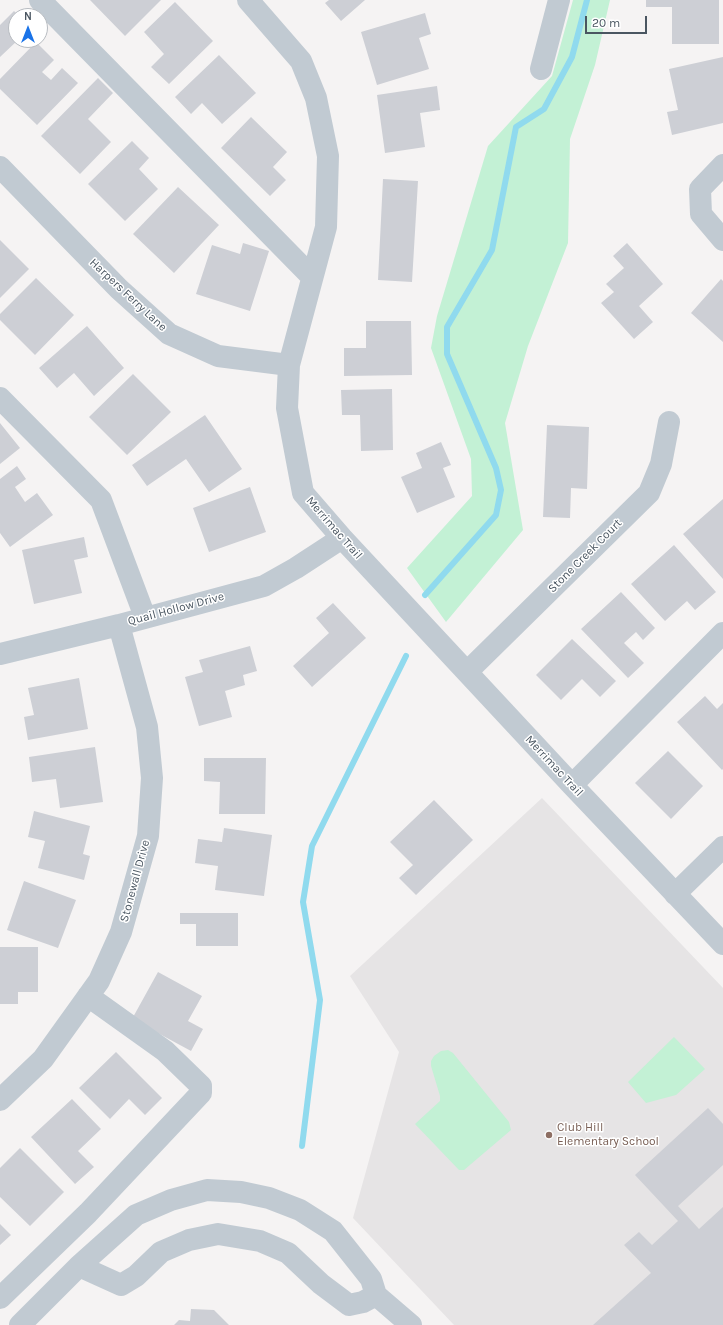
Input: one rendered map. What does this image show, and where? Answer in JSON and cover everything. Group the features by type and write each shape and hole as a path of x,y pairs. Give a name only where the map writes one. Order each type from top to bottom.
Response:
{"street":[{"path":"40,0 312,277"},
{"name":"Merrimac Trail","path":"248,0 301,61 316,98 328,156 326,227 289,365 287,408 303,493 342,538 572,785 723,944"},
{"path":"541,69 559,0"},
{"path":"723,165 700,189 701,214 723,240"},
{"name":"Harpers Ferry Lane","path":"0,167 119,289 169,334 218,356 289,365"},
{"path":"0,398 101,500 145,617"},
{"name":"Stone Creek Court","path":"468,672 649,493 661,464 669,422"},
{"name":"Quail Hollow Drive","path":"0,654 264,586 296,568 342,538"},
{"name":"Stonewall Drive","path":"0,1100 43,1059 99,981 121,932 148,836 152,778 147,727 119,624"},
{"path":"572,785 723,633"},
{"path":"675,894 723,848"},
{"path":"0,1298 88,1214 201,1093 201,1086 165,1050 88,996"},
{"path":"20,1325 79,1266 136,1215 170,1200 207,1190 241,1192 269,1198 300,1210 332,1231 372,1279 376,1296 411,1325"},
{"path":"79,1266 121,1284 136,1276 161,1252 189,1240 218,1234 260,1241 288,1253 321,1284 349,1305 362,1302 376,1296"}],"shaded area":[{"name":"Club Hill Elementary School","path":"542,798 723,988 723,1325 454,1325 353,1218 399,1052 350,976"}],"green space":[{"path":"573,0 610,0 595,65 570,139 568,243 528,346 505,423 523,530 446,622 407,568 472,496 471,459 431,348 437,316 488,146 552,76"},
{"path":"674,1037 705,1069 676,1095 646,1103 628,1082"},
{"path":"448,1050 453,1053 509,1122 511,1130 464,1170 459,1170 415,1124 440,1101 431,1061 434,1056 441,1051"}],"building":[{"path":"90,0 161,0 125,36"},
{"path":"329,0 365,0 341,21 325,3"},
{"path":"646,0 719,0 719,44 672,44 672,7 646,7"},
{"path":"175,2 213,41 169,84 151,67 164,54 144,32"},
{"path":"425,13 431,34 419,38 429,69 377,85 361,32"},
{"path":"8,17 8,48 10,48 0,57 0,25"},
{"path":"30,48 42,48 54,60 42,72 51,80 62,68 78,83 37,125 0,89 0,79"},
{"path":"219,55 256,93 222,124 202,103 191,114 175,97"},
{"path":"723,57 723,123 672,135 667,112 678,110 669,69"},
{"path":"98,78 113,93 88,119 111,142 80,174 41,136"},
{"path":"437,86 440,110 420,113 425,147 385,153 377,95"},
{"path":"251,117 287,152 273,167 286,180 270,196 221,148"},
{"path":"132,141 149,158 139,169 158,189 125,221 88,184"},
{"path":"383,179 418,181 412,282 378,280"},
{"path":"178,187 219,225 174,273 133,234"},
{"path":"0,240 29,269 0,298"},
{"path":"243,243 269,251 250,311 196,294 212,245 240,254"},
{"path":"627,243 663,284 639,306 653,322 634,339 601,303 614,292 606,284 624,268 613,256"},
{"path":"36,278 74,315 35,355 0,320 0,314"},
{"path":"721,279 723,281 723,342 691,313"},
{"path":"366,321 411,321 412,375 344,376 344,348 366,348"},
{"path":"87,326 124,368 94,396 74,373 57,388 39,368"},
{"path":"133,374 171,412 127,455 89,417"},
{"path":"392,389 393,450 361,451 360,415 342,415 341,390"},
{"path":"205,415 242,469 209,492 186,459 147,486 132,465"},
{"path":"0,423 20,448 0,464"},
{"path":"547,425 589,427 587,489 571,488 570,518 543,517"},
{"path":"441,442 451,465 443,468 455,497 417,513 401,477 422,468 416,453"},
{"path":"17,466 26,479 15,487 25,502 37,493 53,515 10,547 0,533 0,479"},
{"path":"250,487 266,532 209,552 193,508"},
{"path":"723,499 723,579 683,534"},
{"path":"84,537 88,557 74,560 82,593 34,604 22,550"},
{"path":"674,545 716,592 695,610 687,601 665,621 631,584"},
{"path":"621,592 655,628 643,640 636,632 624,643 644,663 628,678 581,629"},
{"path":"333,603 366,638 312,687 293,666 329,633 316,618"},
{"path":"572,639 616,681 600,697 582,679 561,700 536,675"},
{"path":"250,646 257,671 243,675 245,685 225,691 232,717 199,726 185,677 203,672 199,660"},
{"path":"79,678 88,729 28,740 24,717 34,715 28,688"},
{"path":"705,696 717,709 723,703 722,770 677,722"},
{"path":"95,747 103,802 60,808 56,779 32,782 29,757"},
{"path":"668,751 703,786 671,819 635,783"},
{"path":"204,758 266,758 265,814 219,814 220,782 204,781"},
{"path":"434,800 473,840 416,895 399,878 413,865 390,842"},
{"path":"34,811 90,826 83,854 90,856 84,880 38,868 45,841 28,837"},
{"path":"224,828 272,835 264,896 215,890 218,866 195,863 198,839 222,842"},
{"path":"24,881 76,900 58,948 7,930"},
{"path":"180,913 238,913 238,946 196,946 196,924 180,924"},
{"path":"0,947 38,947 38,992 18,992 18,1004 0,1004"},
{"path":"158,972 202,996 188,1021 203,1029 191,1051 132,1019"},
{"path":"116,1052 162,1098 145,1115 129,1099 110,1119 79,1088"},
{"path":"72,1099 101,1129 78,1151 94,1167 75,1184 31,1137"},
{"path":"708,1108 723,1124 723,1165 678,1206 699,1229 723,1207 723,1325 593,1325 651,1273 624,1245 639,1232 652,1245 678,1221 635,1175"},
{"path":"20,1148 64,1192 30,1226 0,1197 0,1168"},
{"path":"0,1224 11,1235 0,1245"},
{"path":"191,1309 214,1310 229,1325 174,1325 179,1320 190,1321"}],"waterway":[{"path":"425,595 496,515 501,490 496,468 447,354 447,327 492,250 516,127 544,109 572,57 587,0"},
{"path":"302,1146 320,1000 303,902 312,846 406,656"}],"place":[{"name":"Club Hill Elementary School","path":"549,1135"}]}
